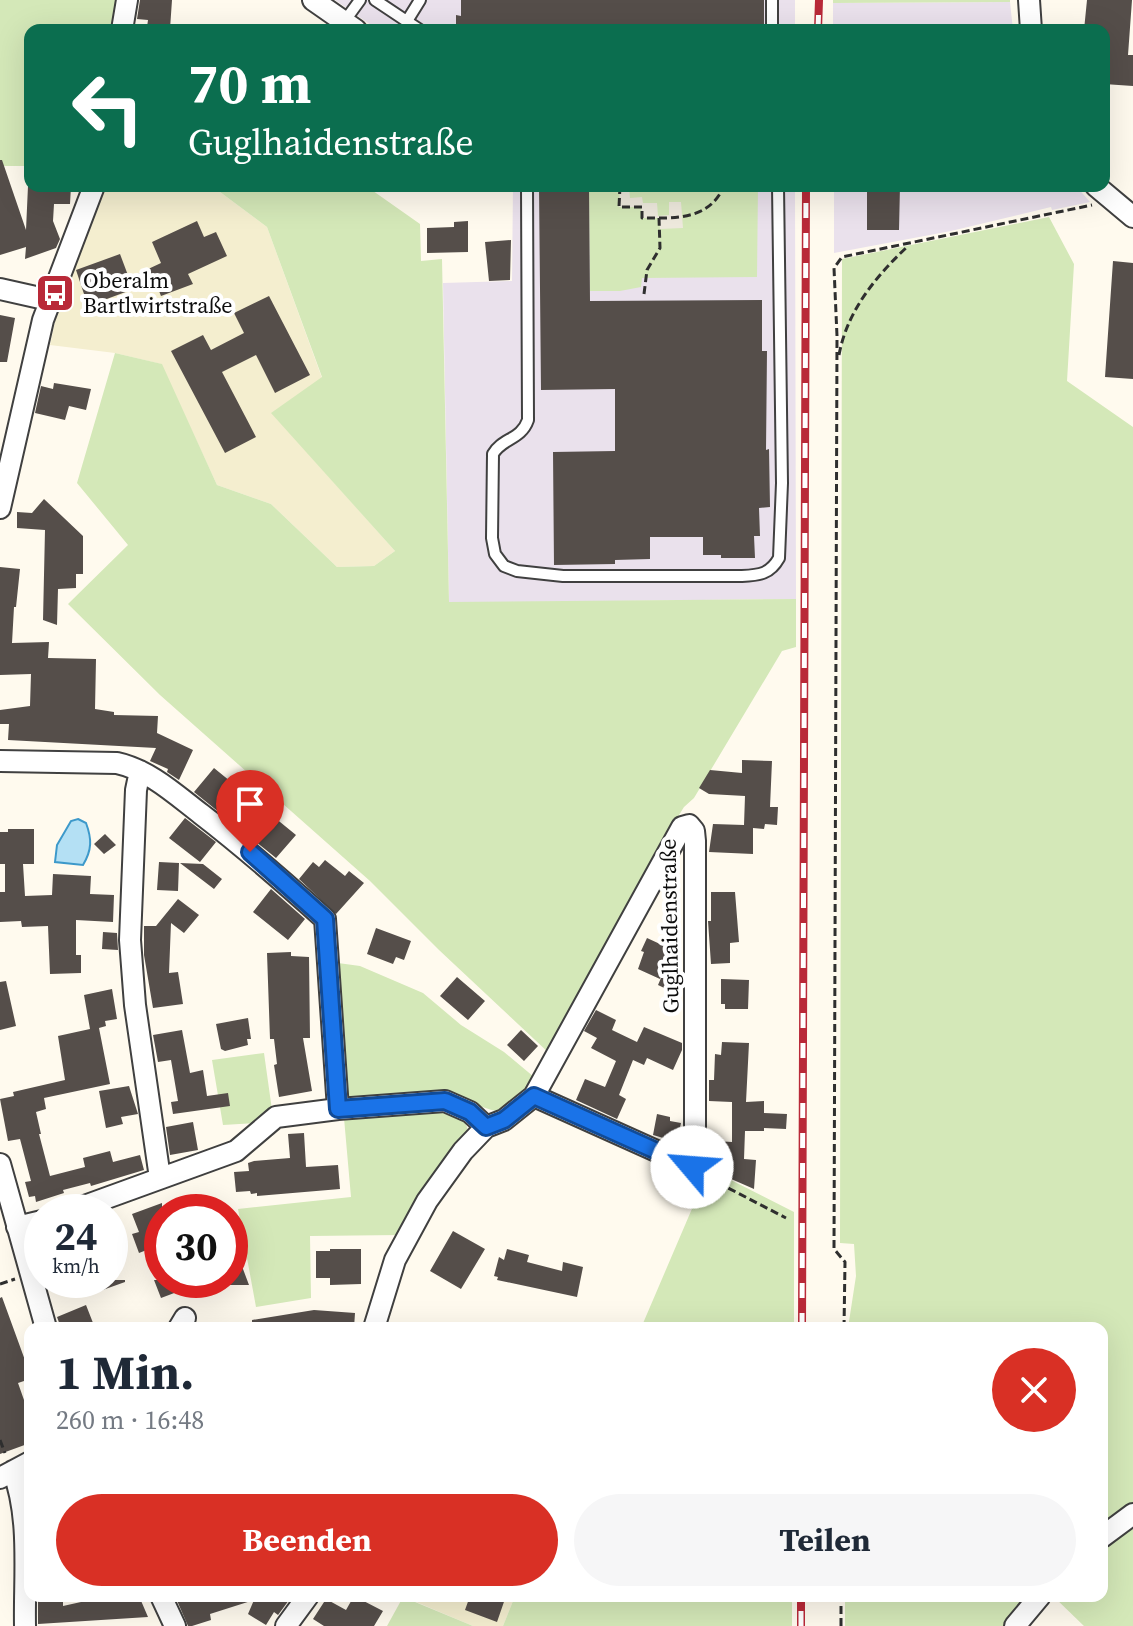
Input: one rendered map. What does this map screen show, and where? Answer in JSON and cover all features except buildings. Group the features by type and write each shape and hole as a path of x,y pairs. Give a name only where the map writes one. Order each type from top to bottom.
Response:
{"street":[{"path":"123,24 127,0"},
{"path":"313,0 347,24"},
{"path":"1029,0 1031,24"},
{"path":"0,508 49,300 76,240 92,192"},
{"path":"1101,192 1133,217"},
{"path":"0,289 49,300"},
{"path":"0,761 117,763 140,771 160,782 250,852 325,919 338,1109"},
{"path":"140,771 136,790 130,940 135,1005 160,1178"},
{"name":"Guglhaidenstraße","path":"376,1322 395,1260 427,1201 463,1151 486,1127 504,1120 534,1096 682,827 689,825 694,831 695,841 695,1155 692,1167"},
{"path":"534,1096 692,1167"},
{"path":"117,1194 236,1151 276,1117 445,1101 470,1112 486,1127"},
{"path":"0,1164 44,1322"},
{"path":"17,1227 24,1225"},
{"path":"14,1470 23,1517 24,1572"},
{"path":"1108,1533 1133,1514"},
{"path":"25,1602 25,1626"},
{"path":"164,1602 175,1626"},
{"path":"286,1626 304,1602"},
{"path":"1015,1626 1035,1602"}],"lane":[{"path":"351,24 360,0"},
{"path":"375,0 411,24"},
{"path":"407,21 420,0"},
{"path":"772,0 772,24"},
{"path":"527,192 528,420 524,431 514,439 497,445 493,454 492,538 495,554 504,566 517,571 563,576 742,576 764,574 774,568 779,558 782,483 778,192"}],"path":[{"path":"620,192 619,207 642,207 642,218 682,218 701,212 722,192"},
{"path":"844,1322 845,1262 834,1249 834,268 842,257 1095,205 1100,192"},
{"path":"644,294 647,270 660,248 659,218"},
{"path":"836,368 843,333 858,307 880,272 911,244"},
{"path":"692,1167 786,1218"},
{"path":"841,1602 841,1626"}],"shaded area":[{"path":"335,0 795,0 795,24 369,24"},
{"path":"1010,2 1012,24 833,24 833,3"},
{"path":"102,192 220,192 267,227 322,378 272,413 395,551 374,566 337,567 271,504 217,485 161,364 115,353 50,345 60,298"},
{"path":"513,192 795,192 796,599 449,603 443,283 512,281"},
{"path":"620,192 630,192 630,198 642,197 643,203 657,203 658,216 669,215 669,202 681,202 683,228 660,229 659,218 642,218 641,207 619,207"},
{"path":"834,192 1081,192 1090,202 1052,210 1051,207 951,231 834,253"},
{"path":"416,1602 513,1602 503,1626 473,1626"}],"green space":[{"path":"0,0 120,0 116,24 24,24 24,166 0,166"},
{"path":"833,0 1010,0 1010,2 833,3"},
{"path":"220,192 375,192 420,224 421,261 442,259 449,602 796,599 796,647 782,651 694,798 684,807 671,828 550,1054 370,881 160,695 68,604 128,545 77,483 115,353 162,364 217,485 271,504 337,567 374,566 395,551 271,413 322,377 267,227"},
{"path":"589,192 758,192 757,277 642,278 641,287 590,291"},
{"path":"1049,217 1074,264 1067,381 1133,427 1133,1508 1108,1527 1108,1322 849,1322 856,1276 854,1244 840,1243 842,259"},
{"path":"338,963 360,966 423,993 461,1025 504,1052 534,1077 532,1085 504,1112 454,1097 355,1101 348,1096 345,1081"},
{"path":"264,1053 272,1110 256,1123 223,1125 212,1060"},
{"path":"445,1110 463,1120 468,1139 400,1235 310,1236 311,1298 256,1307 248,1263 248,1208 351,1197 344,1118"},
{"path":"709,1169 794,1212 794,1322 644,1322"},
{"path":"1133,1522 1133,1626 1084,1626 1059,1602 1108,1602 1108,1541"},
{"path":"400,1602 415,1602 473,1626 387,1626"},
{"path":"513,1602 792,1602 792,1626 503,1626"},
{"path":"845,1602 1026,1602 1007,1626 845,1626"}],"water":[{"path":"78,819 86,823 89,834 86,860 83,865 55,862 57,845 71,821"}],"railway":[{"path":"818,24 819,0"},
{"path":"802,1322 806,192"},
{"path":"801,1602 801,1626"}],"place":[{"name":"Oberalm Bartlwirtstraße","path":"55,293"}],"route":[{"path":"250,852 325,919 338,1109 445,1101 470,1112 486,1127 504,1120 534,1096 692,1167"}]}
